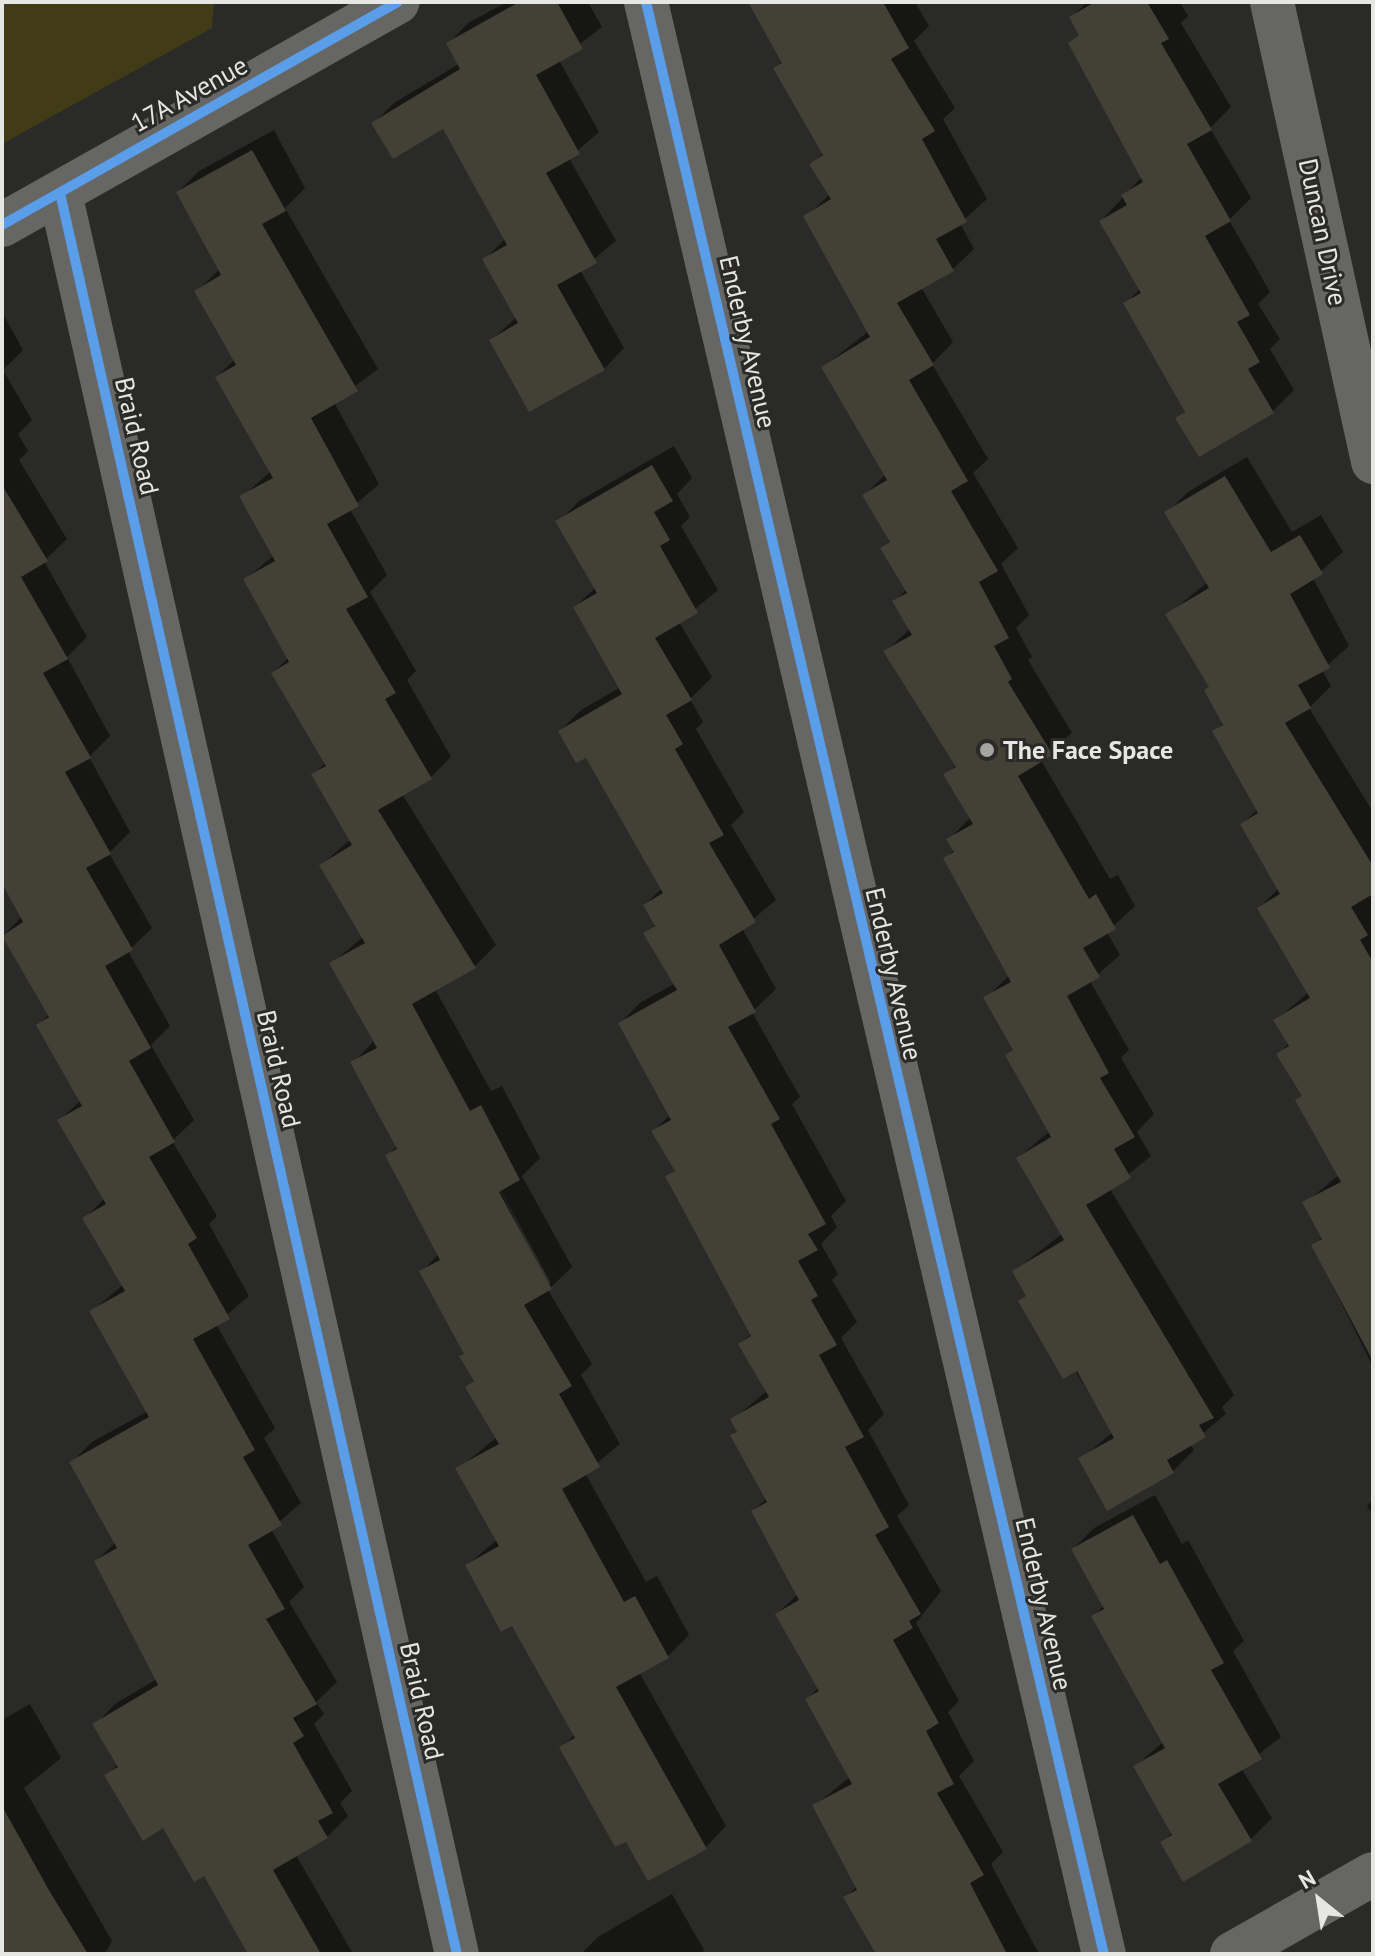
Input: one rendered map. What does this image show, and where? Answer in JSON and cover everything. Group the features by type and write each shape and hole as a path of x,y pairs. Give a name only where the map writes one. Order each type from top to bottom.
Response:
{"street":[{"name":"17A Avenue","path":"2,225 397,2"},
{"name":"Enderby Avenue","path":"646,2 1104,1954"},
{"name":"Duncan Drive","path":"1272,2 1373,462"},
{"name":"Braid Road","path":"60,193 457,1954"},
{"path":"1232,1954 1373,1874"}],"shaded area":[{"path":"2,2 214,2 212,28 2,144"}],"building":[{"path":"519,2 557,2 583,49 536,75 580,154 546,173 597,263 557,285 605,370 529,412 489,340 518,323 482,259 507,245 443,129 393,159 371,123 460,69 446,43"},
{"path":"748,2 883,2 909,48 891,59 935,131 922,139 967,222 936,239 954,271 897,303 934,365 909,380 968,481 951,491 998,571 979,582 1009,638 994,646 1012,679 1008,682 1053,755 1018,776 1089,899 1096,894 1116,929 1083,948 1100,977 1067,996 1109,1073 1100,1078 1135,1137 1114,1149 1131,1178 1086,1205 1214,1418 1199,1425 1206,1437 1167,1460 1174,1473 1107,1511 1078,1458 1114,1438 1077,1371 1063,1379 1018,1301 1026,1296 1012,1271 1064,1240 1016,1158 1051,1137 1005,1055 1013,1050 983,997 1011,982 943,858 954,852 946,839 973,824 943,774 956,767 883,651 912,635 892,601 907,593 880,548 890,542 862,495 887,480 821,367 870,337 803,216 831,199 809,164 823,155 773,68 782,63"},
{"path":"1095,2 1147,2 1169,39 1161,43 1212,130 1187,144 1231,221 1205,236 1250,315 1237,322 1260,362 1248,369 1274,413 1199,457 1175,418 1185,412 1123,303 1141,293 1099,221 1127,205 1121,195 1143,182 1068,43 1079,35 1069,17"},
{"path":"252,150 286,211 262,224 358,391 311,418 359,506 327,524 368,597 346,609 396,693 385,699 432,779 378,810 476,968 412,1004 470,1111 481,1105 520,1180 499,1192 552,1289 524,1305 572,1386 559,1394 600,1467 562,1489 624,1602 635,1596 669,1658 616,1687 707,1849 648,1881 626,1842 615,1847 559,1747 575,1738 512,1626 501,1632 465,1565 499,1546 455,1468 499,1444 465,1387 474,1381 459,1356 464,1354 419,1271 440,1260 385,1155 397,1149 350,1062 377,1048 329,963 365,943 319,865 352,845 311,774 326,766 271,673 289,662 243,579 275,561 239,496 273,478 215,377 236,365 194,291 221,275 176,192"},
{"path":"652,465 673,501 654,512 670,540 660,546 698,613 655,638 692,700 666,715 683,744 675,749 724,835 709,843 756,922 719,945 756,1012 728,1027 780,1119 771,1124 826,1224 808,1234 818,1250 798,1261 818,1296 811,1300 837,1345 819,1355 864,1437 845,1447 889,1527 875,1535 921,1614 909,1621 913,1628 893,1640 939,1723 926,1731 954,1784 937,1793 984,1875 970,1883 1007,1954 876,1954 843,1897 857,1890 812,1805 852,1784 805,1699 819,1691 775,1614 799,1600 751,1511 767,1502 730,1435 737,1432 730,1419 769,1397 738,1344 751,1336 665,1176 675,1171 651,1131 671,1120 618,1023 677,990 643,933 655,926 643,905 663,893 586,758 576,763 558,731 622,694 573,607 597,593 555,521"},
{"path":"1225,476 1271,552 1300,535 1323,574 1290,594 1330,668 1298,685 1311,708 1285,723 1373,866 1373,894 1351,907 1368,935 1360,940 1373,962 1373,1361 1311,1245 1322,1239 1302,1202 1341,1182 1295,1100 1302,1096 1276,1054 1289,1046 1273,1020 1310,998 1257,908 1280,894 1240,824 1258,813 1212,731 1223,725 1204,690 1209,687 1165,614 1209,588 1164,512"},
{"path":"2,485 48,561 21,577 68,659 43,673 91,758 65,772 111,854 86,868 133,950 105,966 151,1048 129,1061 175,1142 149,1157 197,1238 188,1244 230,1319 193,1339 255,1450 243,1457 282,1525 248,1545 285,1609 266,1619 317,1704 293,1718 304,1736 293,1743 333,1813 318,1821 328,1838 273,1870 321,1954 248,1954 204,1876 194,1882 163,1828 143,1841 104,1775 118,1767 92,1724 158,1685 94,1561 117,1548 69,1462 149,1417 89,1311 125,1291 82,1218 106,1204 57,1120 82,1106 36,1025 49,1017 2,936 23,922 2,883"},
{"path":"1133,1515 1160,1564 1167,1560 1224,1663 1211,1670 1262,1759 1218,1784 1252,1841 1183,1882 1160,1842 1172,1835 1133,1766 1165,1748 1091,1616 1104,1609 1071,1549"},
{"path":"2,1806 50,1892 88,1954 2,1954"}],"cycle path":[{"path":"2,225 397,2"},
{"path":"646,2 1104,1954"},
{"path":"60,193 457,1954"}],"place":[{"name":"The Face Space","path":"987,750"}]}
